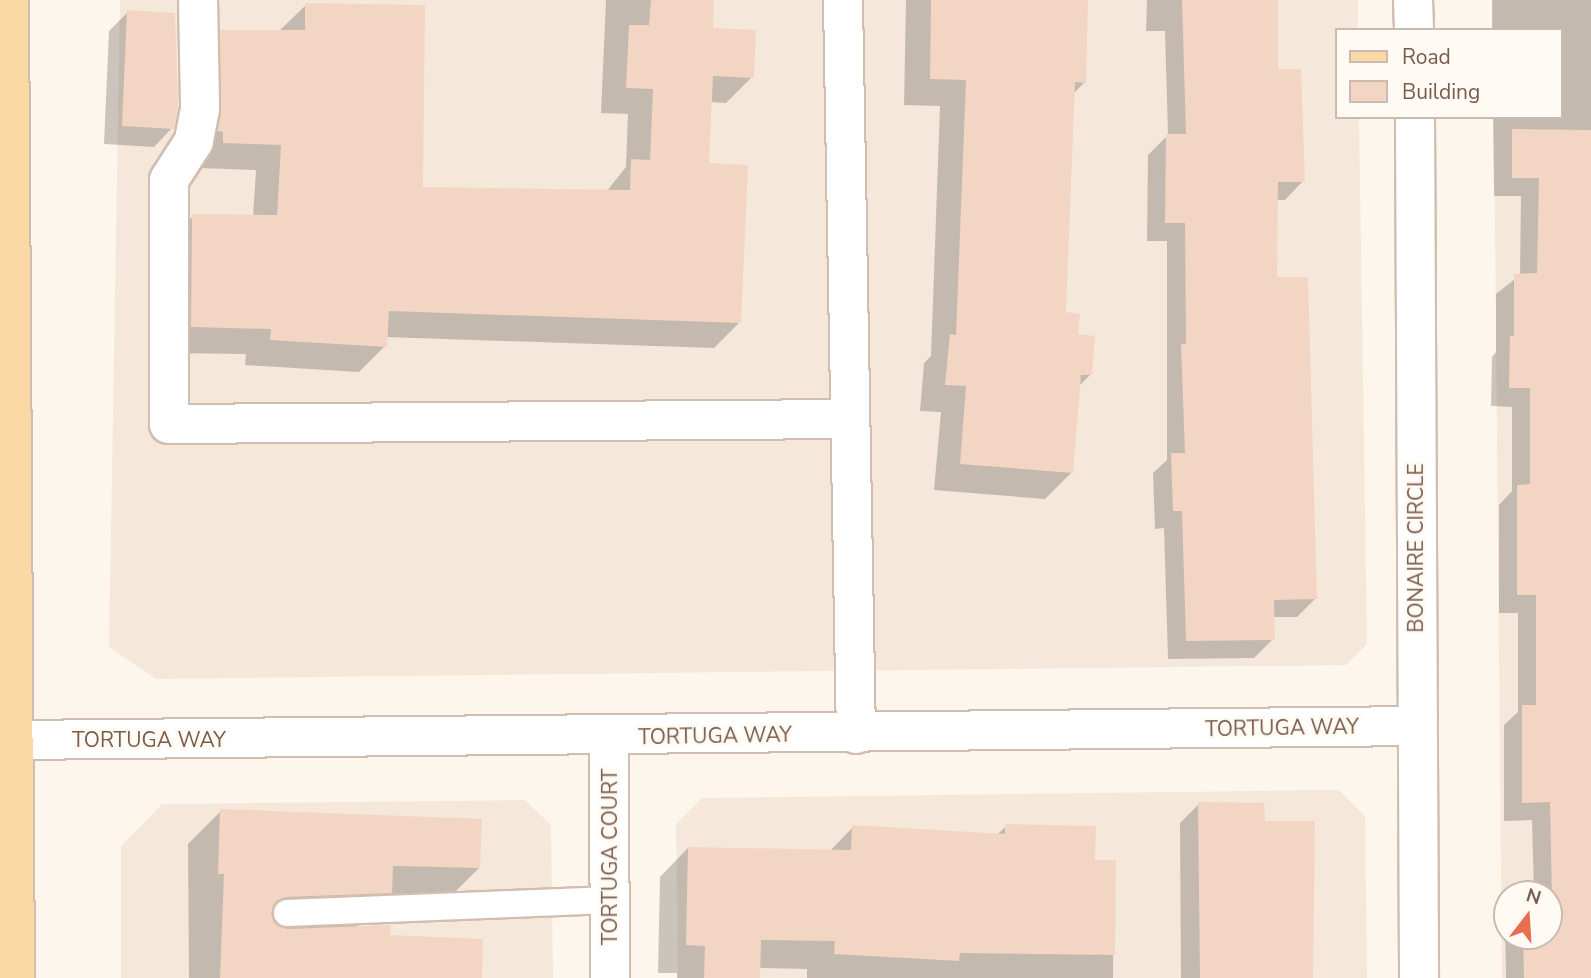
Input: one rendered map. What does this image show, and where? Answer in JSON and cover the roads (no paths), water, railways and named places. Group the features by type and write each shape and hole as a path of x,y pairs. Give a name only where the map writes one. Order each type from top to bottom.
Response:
{"main road":[{"path":"9,0 15,978"}],"street":[{"path":"198,0 200,109 194,141 169,180 169,424 849,419"},
{"path":"843,0 856,734"},
{"path":"1413,0 1414,28"},
{"name":"BONAIRE CIRCLE","path":"1415,119 1419,978"},
{"name":"TORTUGA WAY","path":"15,740 609,737 1416,726"},
{"name":"TORTUGA COURT","path":"609,737 610,978"}],"lane":[{"path":"287,914 610,900"}]}
